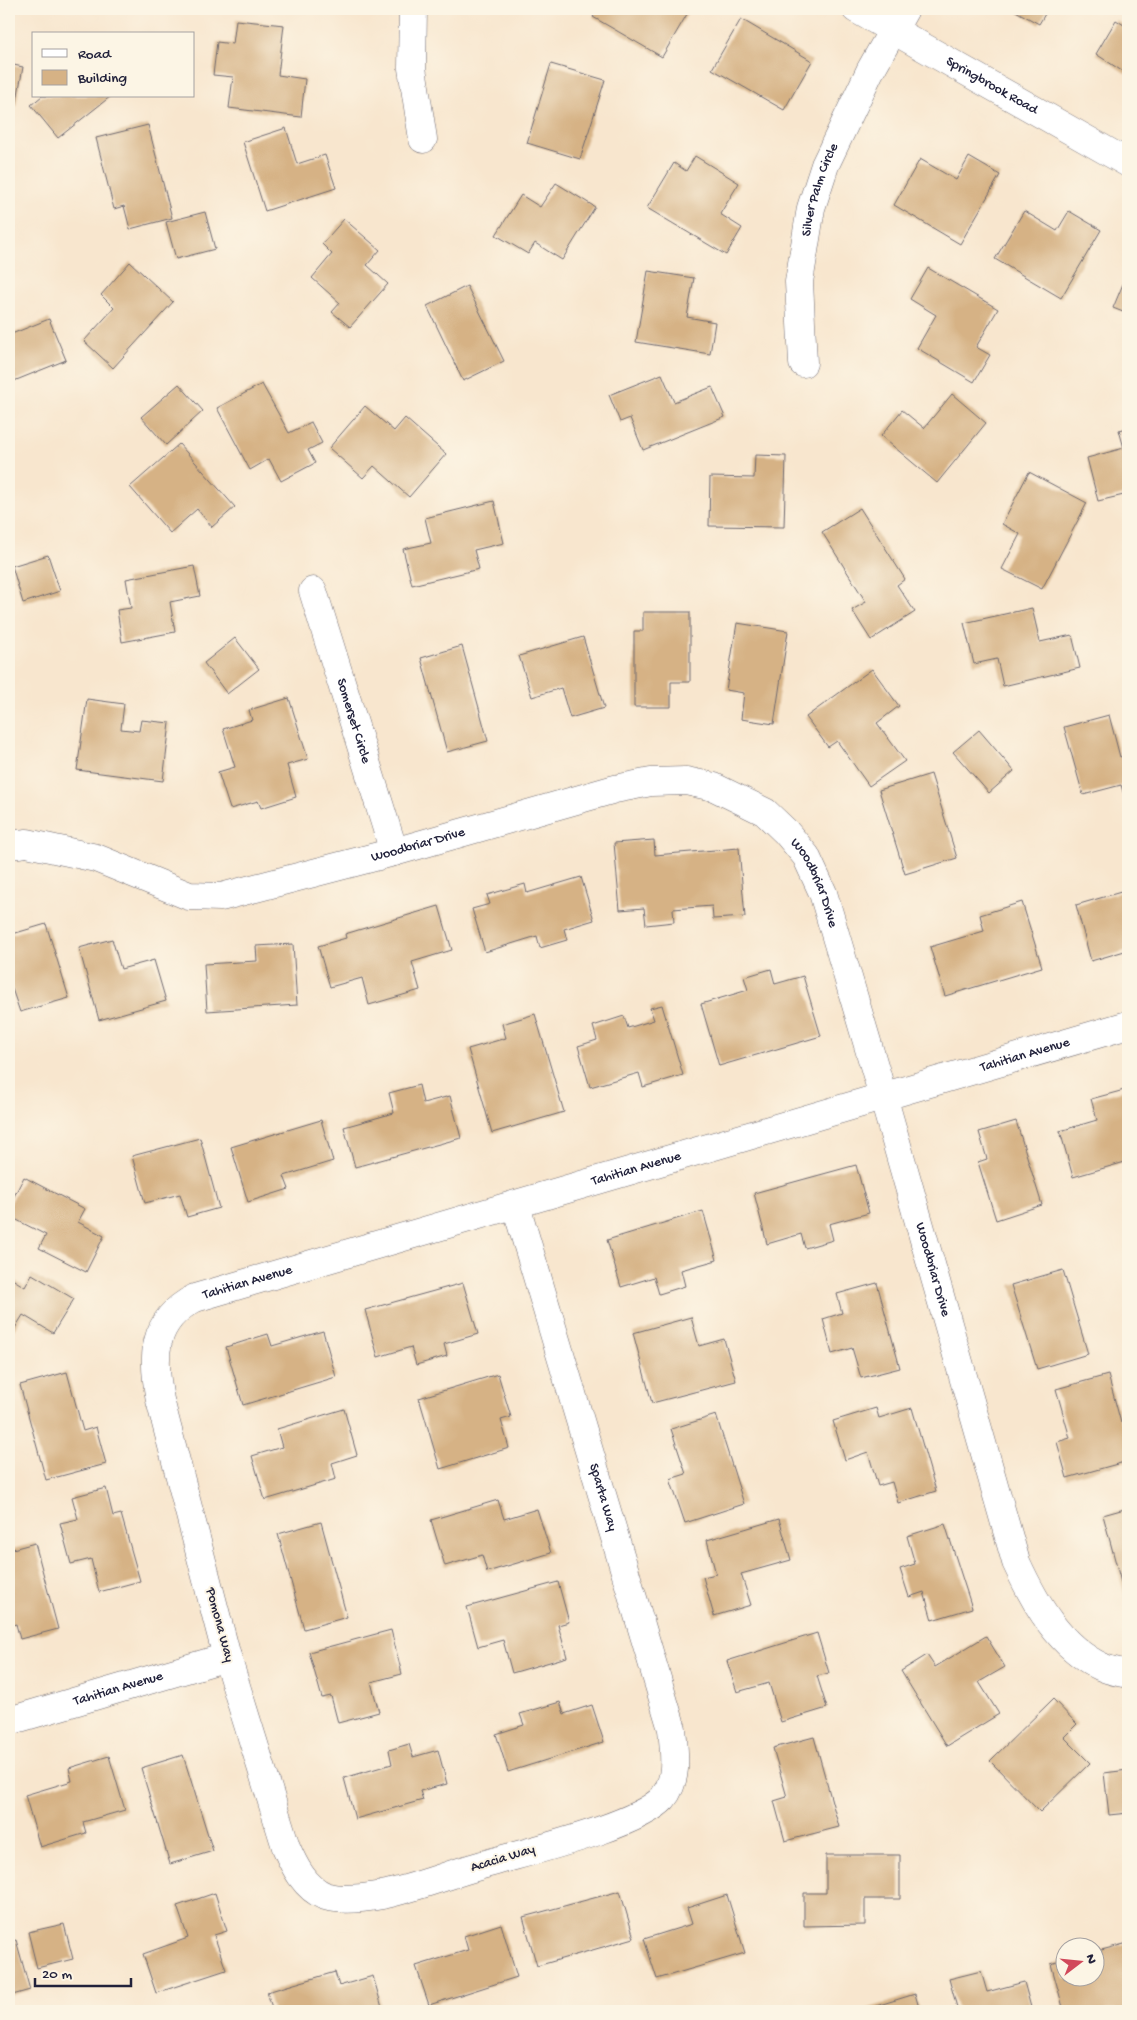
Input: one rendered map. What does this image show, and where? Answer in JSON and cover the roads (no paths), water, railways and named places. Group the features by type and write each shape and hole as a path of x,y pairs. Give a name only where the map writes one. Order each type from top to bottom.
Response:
{"street":[{"path":"412,9 412,68 423,139"},
{"name":"Springbrook Road","path":"856,9 899,19 1128,164"},
{"name":"Silver Palm Circle","path":"803,363 799,282 810,208 825,165 899,19"},
{"name":"Somerset Circle","path":"313,591 394,852"},
{"name":"Woodbriar Drive","path":"9,845 27,843 96,858 189,896 221,897 394,852 615,789 652,782 686,781 714,787 741,798 765,812 786,832 806,856 822,893 883,1096 1016,1562 1033,1598 1051,1624 1076,1649 1102,1667 1128,1674"},
{"name":"Tahitian Avenue","path":"158,1336 168,1320 184,1304 195,1298 516,1206 1128,1025"},
{"name":"Sparta Way","path":"516,1206 672,1729 675,1757 668,1789"},
{"name":"Pomona Way","path":"158,1336 154,1356 160,1400 227,1657 286,1847 296,1869 315,1890 325,1896"},
{"name":"Tahitian Avenue","path":"9,1721 227,1657"},
{"name":"Acacia Way","path":"325,1896 337,1899 381,1895 617,1824 654,1805 668,1789"}]}
